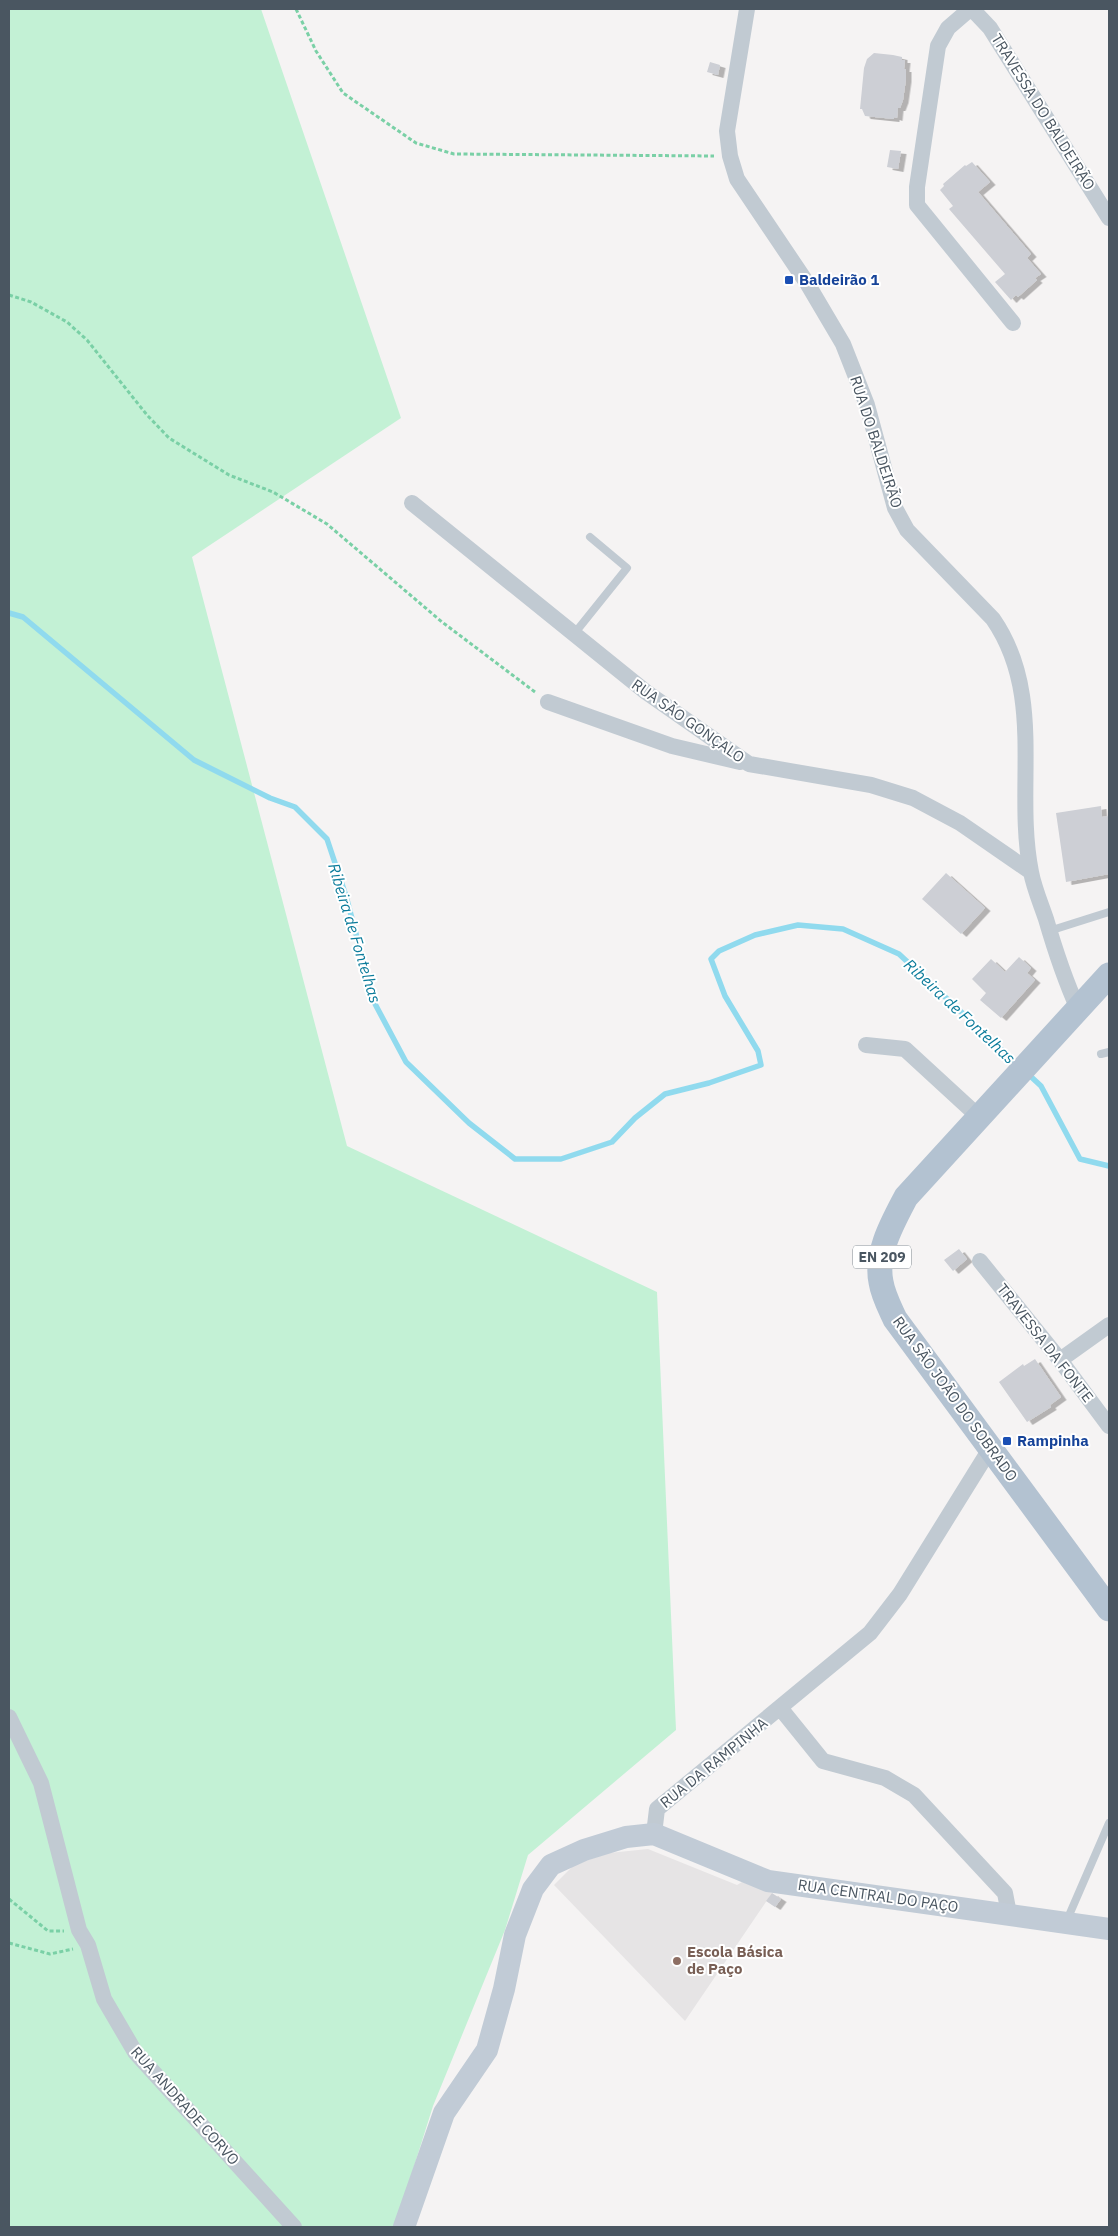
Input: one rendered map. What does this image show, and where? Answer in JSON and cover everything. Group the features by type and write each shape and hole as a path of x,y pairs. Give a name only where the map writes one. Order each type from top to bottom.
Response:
{"main road":[{"name":"RUA SÃO JOÃO DO SOBRADO","path":"1105,1596 990,1449 895,1319 880,1282 882,1256 889,1229 906,1197 1109,975"}],"street":[{"name":"RUA DO BALDEIRÃO","path":"747,9 727,131 730,156 737,179 808,283 843,344 867,405 895,508 907,530 993,619 1004,636 1012,654 1021,680 1024,707 1027,831 1031,872 1064,977 1078,1009"},
{"name":"TRAVESSA DO BALDEIRÃO","path":"971,9 990,28 1109,218"},
{"path":"971,9 948,28 938,46 916,188 917,205 1013,323"},
{"name":"RUA SÃO GONÇALO","path":"412,503 646,692 749,764 871,785 912,798 960,823 1031,872"},
{"path":"548,702 672,746 749,764"},
{"path":"866,1045 905,1049 979,1117"},
{"name":"TRAVESSA DA FONTE","path":"980,1261 1060,1360 1109,1426"},
{"path":"1060,1360 1109,1325"},
{"name":"RUA DA RAMPINHA","path":"654,1834 657,1809 781,1709 870,1633 900,1594 990,1449"},
{"path":"781,1709 823,1761 885,1778 914,1795 1005,1893 1009,1914"},
{"name":"RUA ANDRADE CORVO","path":"11,1725 41,1783 79,1930 88,1946 104,1999 134,2052 294,2227"},
{"path":"404,2227 444,2113 487,2050 504,1989 515,1935 533,1889 551,1865 584,1850 626,1837 654,1834"},
{"name":"RUA CENTRAL DO PAÇO","path":"654,1834 768,1881 1109,1929"}],"lane":[{"path":"574,634 627,568 590,537"},
{"path":"1049,931 1109,912"},
{"path":"1101,1054 1109,1052"},
{"path":"1066,1923 1109,1823"}],"path":[{"path":"296,9 316,51 343,93 416,143 454,154 730,156"},
{"path":"9,295 31,302 68,322 87,340 147,415 169,438 229,475 273,492 327,524 442,622 548,702"},
{"path":"9,1899 48,1931 79,1930"},
{"path":"9,1943 50,1954 88,1946"}],"shaded area":[{"name":"Escola Básica de Paço","path":"648,1849 737,1885 742,1882 772,1893 685,2021 554,1885 573,1866 579,1863 609,1853"}],"green space":[{"path":"9,9 261,9 401,418 192,557 347,1146 657,1292 676,1730 528,1855 505,1930 433,2106 395,2227 9,2227"}],"building":[{"path":"874,53 902,57 902,60 905,60 906,79 903,100 900,108 898,108 897,118 894,117 894,119 865,116 862,109 860,109 864,68 867,59"},
{"path":"710,62 720,65 718,75 707,72"},
{"path":"890,150 901,151 898,169 887,167"},
{"path":"972,162 990,182 978,192 1031,254 1027,258 1041,274 1018,297 1016,295 1011,300 995,282 1005,274 949,209 953,206 940,190 944,186 943,184 965,165"},
{"path":"1101,806 1102,817 1109,816 1109,874 1066,882 1056,813"},
{"path":"946,873 985,908 961,934 922,899"},
{"path":"1019,957 1031,968 1027,973 1035,980 1001,1018 980,1000 986,993 972,979 991,959 1005,972"},
{"path":"959,1249 967,1259 953,1271 944,1260"},
{"path":"1035,1359 1061,1397 1050,1405 1051,1407 1027,1422 999,1382 1023,1364 1024,1366"},
{"path":"772,1893 781,1899 775,1907 766,1901"}],"waterway":[{"name":"Ribeira de Fontelhas","path":"9,613 23,617 194,760 270,798 295,807 327,839 346,896 374,1002 406,1062 469,1123 515,1159 561,1159 612,1142 635,1118 665,1094 709,1083 761,1065 758,1051 725,996 711,959 719,951 755,935 798,925 843,929 899,954 1018,1065"},
{"name":"Ribeira de Fontelhas","path":"1027,1073 1041,1086 1080,1159 1109,1166"}],"place":[{"name":"Baldeirão 1","path":"789,280"},
{"name":"Rampinha","path":"1007,1441"},
{"name":"Escola Básica de Paço","path":"677,1961"}]}
